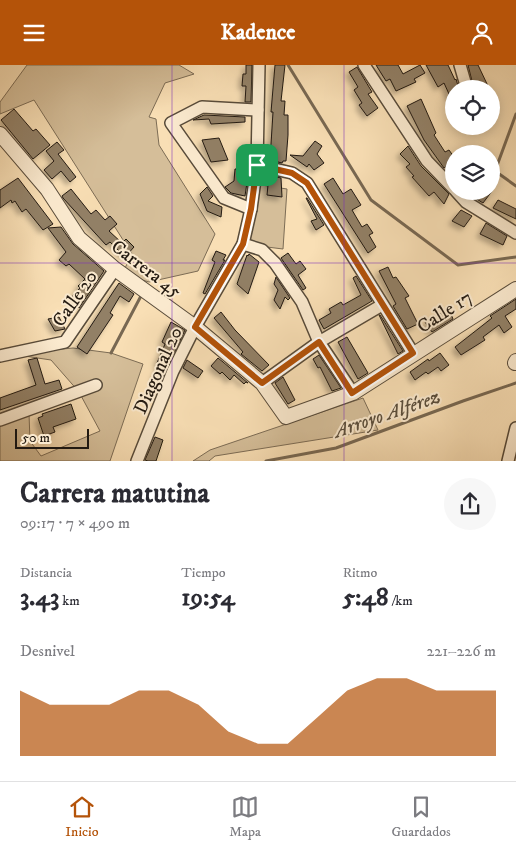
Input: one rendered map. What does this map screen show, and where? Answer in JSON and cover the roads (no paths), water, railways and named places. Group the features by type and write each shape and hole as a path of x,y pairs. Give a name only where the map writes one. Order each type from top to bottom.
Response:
{"street":[{"name":"Diagonal 20","path":"137,461 173,371 195,327 243,244 251,209 257,165 259,65"},
{"path":"364,65 427,161 445,180"},
{"path":"460,65 464,80"},
{"path":"251,209 224,198 171,123 202,107 258,110"},
{"name":"Carrera 45","path":"0,134 47,189 79,238 115,269 195,327 262,383 286,417"},
{"path":"257,165 292,173 307,183 413,353"},
{"path":"464,200 516,233"},
{"path":"243,244 262,250 275,263 302,302 319,342 352,393"},
{"name":"Calle 20","path":"0,356 65,342 115,269"},
{"name":"Calle 17","path":"286,417 352,393 516,289"},
{"path":"262,383 319,342 382,305"},
{"path":"0,420 96,385"},
{"path":"508,461 516,428"}],"waterway":[{"path":"288,65 371,200 458,265 516,257"},
{"path":"516,114 495,171 516,186"},
{"path":"111,353 142,294"},
{"name":"Arroyo Alférez","path":"266,461 336,448 516,383"}]}
